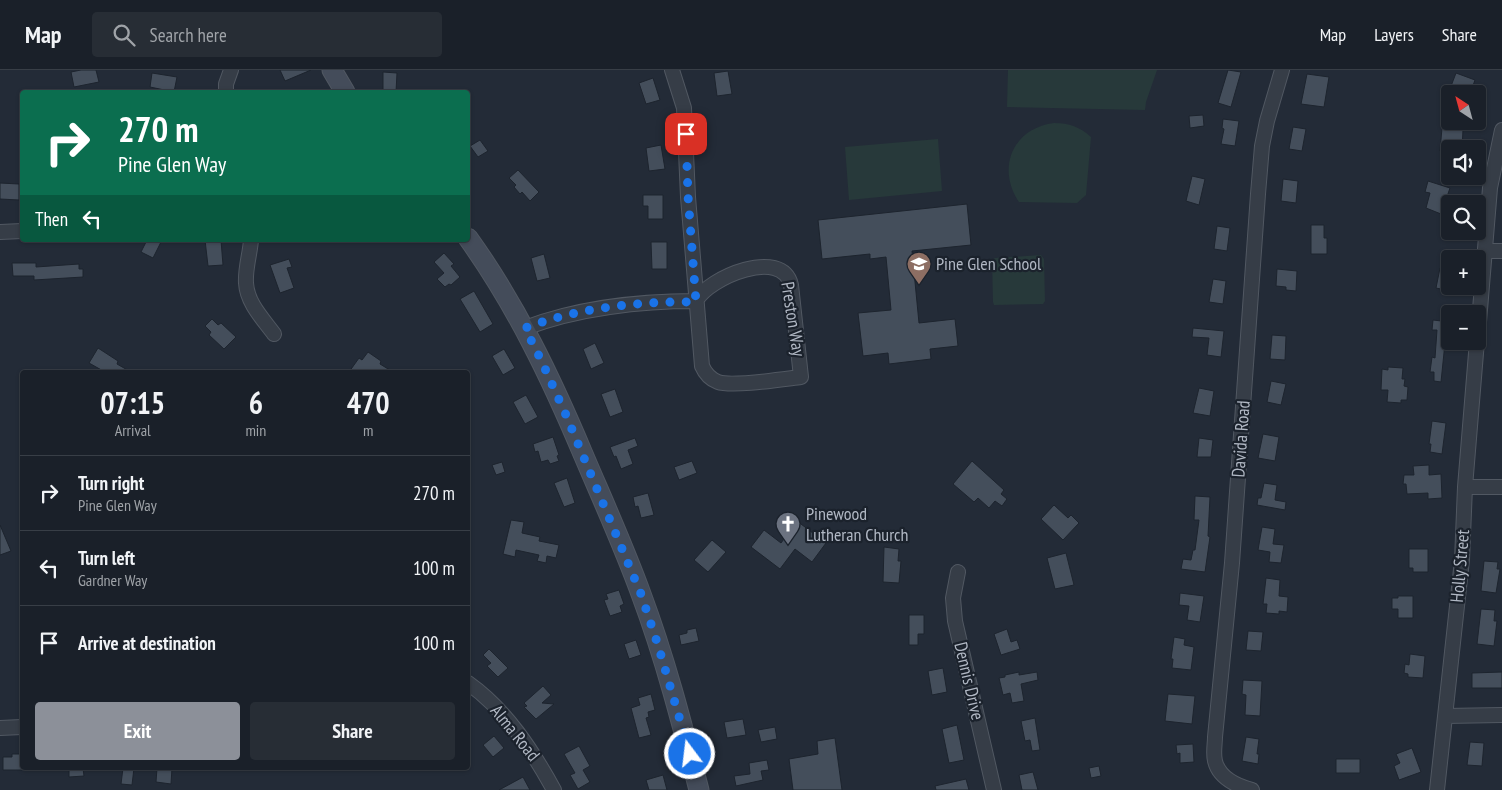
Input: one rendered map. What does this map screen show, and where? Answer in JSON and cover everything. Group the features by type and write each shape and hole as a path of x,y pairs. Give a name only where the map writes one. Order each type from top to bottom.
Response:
{"main road":[{"path":"332,70 344,90"},
{"path":"470,241 491,271 525,328 542,362 641,594 658,645 700,790"}],"street":[{"path":"226,90 231,70"},
{"path":"525,328 559,317 646,302 696,302 684,108 672,70"},
{"name":"Davida Road","path":"1252,790 1235,784 1219,770 1215,760 1215,737 1232,563 1260,165 1267,121 1282,70"},
{"path":"1485,250 1490,188 1502,130"},
{"path":"0,232 20,231"},
{"path":"251,242 246,272 247,288 254,306 274,334"},
{"path":"1486,251 1502,251"},
{"name":"Preston Way","path":"768,267 781,270 788,276 791,285 802,377 726,384 713,380 705,372 701,362 696,302 709,286 732,274 768,267"},
{"name":"Holly Street","path":"1437,790 1462,560 1465,487 1476,350"},
{"path":"1465,487 1502,487"},
{"name":"Dennis Drive","path":"958,572 953,596 954,615 994,790"},
{"name":"Alma Road","path":"470,685 486,698 517,730 536,757 554,790"},
{"path":"1445,716 1502,715"},
{"path":"0,728 20,727"}],"shaded area":[{"path":"1008,70 1157,70 1145,110 1007,107"},
{"path":"1054,123 1074,126 1091,137 1086,195 1077,203 1019,202 1012,189 1009,176 1009,163 1012,152 1019,141 1028,133 1040,126"},
{"path":"938,139 942,191 849,200 845,147"},
{"path":"1041,255 1044,259 1045,301 1043,304 994,305 992,260 995,258"}],"building":[{"path":"96,70 99,82 74,87 71,72"},
{"path":"280,70 311,70 285,81"},
{"path":"1228,70 1241,72 1231,107 1218,103"},
{"path":"728,71 732,94 717,96 714,73"},
{"path":"383,72 397,73 396,90 383,90"},
{"path":"152,73 177,77 174,90 150,87"},
{"path":"1456,73 1475,80 1473,85 1451,85"},
{"path":"1307,74 1329,77 1324,107 1301,104"},
{"path":"653,78 660,100 646,104 639,83"},
{"path":"1203,115 1204,126 1190,128 1189,116"},
{"path":"1223,119 1239,121 1235,146 1221,144 1224,129 1222,128"},
{"path":"1293,127 1306,129 1302,151 1289,149"},
{"path":"1442,130 1463,130 1462,140 1441,140 1440,151"},
{"path":"480,140 488,151 478,157 470,146"},
{"path":"661,145 665,169 649,171 646,148"},
{"path":"518,170 539,192 530,201 522,192 520,194 514,187 516,185 509,178"},
{"path":"1192,176 1205,179 1199,205 1186,201"},
{"path":"1283,179 1298,181 1296,203 1281,201"},
{"path":"1428,181 1450,188 1448,195 1441,195 1441,214 1426,208 1430,193 1425,192"},
{"path":"0,183 19,184 19,200 0,199"},
{"path":"643,195 663,195 663,219 648,219 648,206 643,206"},
{"path":"967,204 971,245 912,251 919,323 955,319 958,346 930,349 931,359 889,364 888,353 863,356 858,313 891,310 886,257 870,259 870,254 822,259 818,220"},
{"path":"1311,225 1324,225 1324,238 1327,238 1327,254 1311,254"},
{"path":"1217,226 1230,228 1227,251 1214,249"},
{"path":"146,242 161,242 153,258 141,252"},
{"path":"205,242 221,242 223,265 208,266"},
{"path":"651,242 667,242 667,269 652,269"},
{"path":"444,253 454,264 451,266 460,277 451,285 449,284 445,287 437,279 444,273 434,262"},
{"path":"544,254 550,278 537,281 531,258"},
{"path":"289,259 292,267 287,268 294,288 280,293 270,265"},
{"path":"12,263 36,263 36,267 79,264 79,269 83,269 83,277 34,280 34,276 13,276"},
{"path":"1440,268 1441,268 1441,289 1436,288"},
{"path":"1277,269 1297,271 1296,291 1276,286"},
{"path":"1213,279 1226,281 1223,304 1209,302"},
{"path":"474,291 493,324 480,332 460,299"},
{"path":"212,319 218,325 221,323 236,337 224,349 209,335 211,332 205,326"},
{"path":"1433,320 1441,321 1441,350 1444,350 1441,382 1434,381 1434,372 1430,372 1432,357 1435,358 1437,330 1432,330"},
{"path":"1193,328 1224,331 1221,357 1207,355 1209,338 1192,337"},
{"path":"1272,335 1286,336 1285,360 1270,359"},
{"path":"595,343 604,363 591,369 583,349"},
{"path":"98,348 118,361 117,364 128,370 101,370 89,363"},
{"path":"504,349 515,368 503,375 492,356"},
{"path":"368,352 381,361 380,364 390,370 350,370 359,358 362,360"},
{"path":"1388,367 1403,368 1402,379 1405,379 1404,386 1408,387 1407,400 1401,400 1401,403 1387,402 1388,390 1381,390 1382,369 1388,370"},
{"path":"1271,381 1286,384 1281,405 1267,402"},
{"path":"1199,388 1214,391 1210,416 1193,413"},
{"path":"615,389 623,412 610,417 601,394"},
{"path":"526,395 538,417 525,424 513,402"},
{"path":"1432,421 1446,423 1442,454 1430,452 1431,444 1429,444"},
{"path":"1263,434 1279,437 1275,461 1258,458"},
{"path":"553,437 559,461 550,464 548,460 541,462 538,451 535,452 533,444"},
{"path":"635,438 638,446 628,450 633,464 621,469 610,447"},
{"path":"1199,438 1213,440 1211,457 1197,457"},
{"path":"692,461 697,473 679,480 674,467"},
{"path":"972,461 1004,490 1001,494 1007,499 1002,506 995,501 989,508 978,498 974,502 953,484"},
{"path":"502,462 505,472 496,475 492,465"},
{"path":"1429,465 1429,475 1441,474 1442,498 1428,499 1428,493 1407,494 1406,484 1403,484 1404,475 1414,475 1413,466"},
{"path":"567,478 575,503 564,507 554,483"},
{"path":"1264,483 1277,485 1275,500 1286,502 1285,510 1257,505 1258,498 1261,498"},
{"path":"648,493 654,515 641,518 638,506 635,507 633,497"},
{"path":"1195,496 1210,497 1208,536 1210,537 1205,572 1181,569 1183,559 1191,560 1193,550 1195,550 1199,520 1194,520"},
{"path":"1054,505 1068,518 1071,515 1079,523 1063,540 1041,519"},
{"path":"511,520 524,522 522,533 540,537 539,541 559,545 556,558 547,556 546,563 537,561 539,555 516,550 515,557 503,554"},
{"name":"Pinewood Lutheran Church","path":"797,521 826,543 812,562 795,549 780,569 751,547 764,530 781,543"},
{"path":"0,525 11,551 0,555"},
{"path":"1262,527 1275,529 1273,544 1284,545 1281,563 1269,562 1270,552 1258,550"},
{"path":"712,540 726,552 708,572 694,560"},
{"path":"884,547 899,549 898,561 901,561 899,583 883,582"},
{"path":"1409,549 1428,549 1428,572 1413,572 1413,568 1409,568"},
{"path":"1066,553 1074,585 1055,589 1047,558"},
{"path":"1484,561 1498,562 1497,569 1500,569 1496,593 1481,591"},
{"path":"1266,578 1280,580 1279,596 1288,597 1287,612 1279,611 1279,614 1266,613 1267,604 1263,604"},
{"path":"619,590 624,604 620,606 622,612 610,616 604,600 608,599 606,594"},
{"path":"1180,593 1204,596 1200,622 1187,620 1189,606 1179,605"},
{"path":"1398,596 1413,596 1413,618 1398,618 1398,609 1392,609 1392,598 1398,598"},
{"path":"1481,609 1495,610 1494,621 1497,621 1494,646 1477,644"},
{"path":"909,615 924,615 924,634 918,634 918,645 909,645"},
{"path":"696,628 699,641 681,645 679,635 687,633 687,630"},
{"path":"1007,629 1011,642 1017,640 1020,649 1001,655 994,634"},
{"path":"1248,631 1263,632 1261,651 1246,650"},
{"path":"1174,637 1185,639 1184,645 1194,647 1191,670 1172,668 1173,659 1171,659"},
{"path":"636,640 641,655 629,659 624,644"},
{"path":"489,649 508,668 498,677 487,666 491,663 483,655"},
{"path":"1410,654 1425,656 1423,678 1408,677 1408,674 1404,673 1405,664 1409,665"},
{"path":"943,668 947,692 932,695 928,671"},
{"path":"1019,672 1019,675 1037,672 1038,680 1021,684 1024,701 1012,703 1010,693 1003,695 999,678"},
{"path":"1502,672 1502,688 1472,688 1472,673"},
{"path":"1243,680 1262,681 1260,716 1245,715 1246,695 1242,694"},
{"path":"543,686 551,695 542,703 554,704 536,719 524,707 527,706 524,703"},
{"path":"651,694 655,710 648,712 649,717 646,718 651,735 639,738 631,708 640,705 638,698"},
{"path":"1168,694 1195,696 1192,724 1165,721"},
{"path":"1035,718 1040,750 1032,751 1030,740 1025,741 1021,721"},
{"path":"743,719 746,735 727,738 724,722"},
{"path":"957,725 964,760 949,763 942,729"},
{"path":"775,727 777,739 761,742 758,730"},
{"path":"494,736 504,748 493,757 483,745"},
{"path":"1246,737 1259,739 1258,764 1242,761"},
{"path":"835,738 842,790 793,790 789,759 818,754 817,741"},
{"path":"1470,742 1484,743 1482,766 1467,765"},
{"path":"1193,744 1194,762 1180,763 1180,753 1177,754 1176,745"},
{"path":"579,746 590,766 583,770 590,782 578,789 570,775 575,773 564,754"},
{"path":"1412,748 1421,772 1399,780 1394,766 1400,763 1396,754"},
{"path":"12,754 20,754 20,770 3,770 3,757 12,757"},
{"path":"1336,759 1360,759 1360,773 1336,773"},
{"path":"767,760 769,770 761,771 763,780 736,786 734,776 750,774 749,763"},
{"path":"1099,766 1101,776 1091,778 1089,768"},
{"path":"69,770 83,770 84,776 69,777"},
{"path":"123,770 134,770 132,785 121,784"},
{"path":"157,770 172,770 171,784 156,782"},
{"path":"1033,772 1038,790 1022,790 1019,775"},
{"path":"663,775 667,790 649,790 646,780"},
{"path":"523,777 530,790 499,790"},
{"path":"966,779 969,790 936,790 935,786"}],"place":[{"name":"Pine Glen School","path":"919,285"},
{"name":"Pinewood Lutheran Church","path":"788,545"}],"route":[{"path":"686,134 688,196 696,302 646,302 559,317 525,328 566,415 641,594 690,754"}]}
